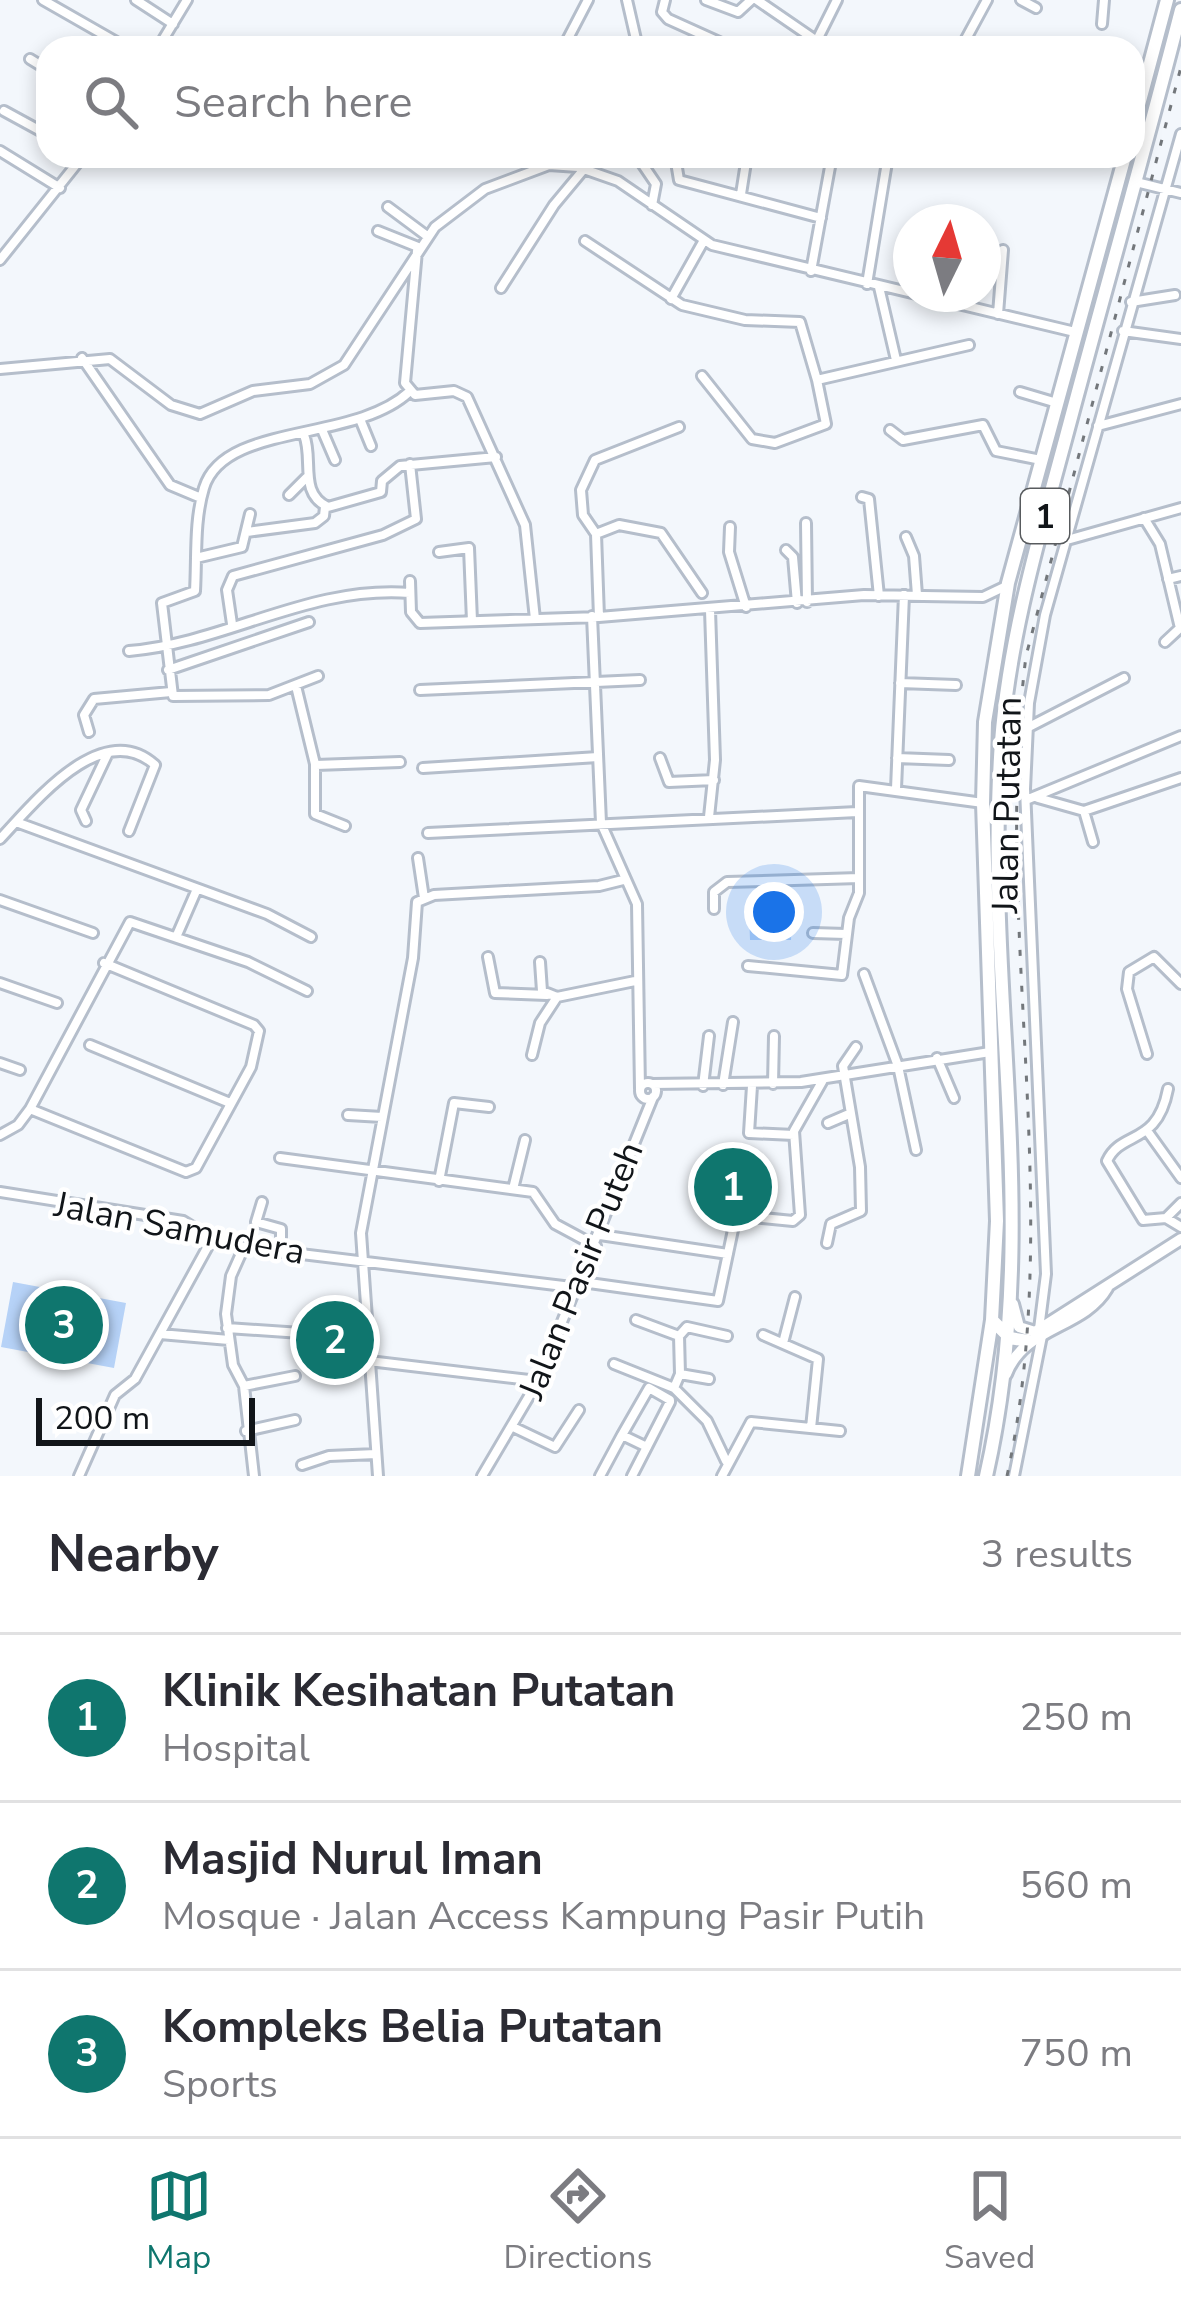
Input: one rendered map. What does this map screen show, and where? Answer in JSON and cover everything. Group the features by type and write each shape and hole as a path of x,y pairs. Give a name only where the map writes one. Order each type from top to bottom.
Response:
{"highway":[{"path":"1145,68 1167,0"},
{"name":"Jalan Putatan","path":"1145,125 1181,10"},
{"name":"Jalan Putatan","path":"968,1476 992,1320 994,1124 982,803 993,663 1008,583 1122,168"},
{"name":"Jalan Putatan","path":"986,1476 1003,1397 1013,1304 1012,1123 999,802 1011,665 1026,586 1137,168"},
{"path":"1074,336 1090,344"},
{"path":"993,663 1011,665"},
{"path":"992,1052 1007,1036"},
{"path":"994,1124 1012,1123"},
{"path":"992,1320 1010,1338 1036,1336"},
{"path":"983,1395 994,1391 1003,1397"}],"main road":[{"path":"1006,1374 1018,1348 1181,1239"},
{"path":"1036,1336 1058,1316 1107,1288"},
{"path":"1013,1304 1023,1331 1036,1336"}],"street":[{"path":"43,0 106,36"},
{"path":"136,0 172,24"},
{"path":"569,36 587,0"},
{"path":"627,0 635,36"},
{"path":"665,0 662,12 668,19 706,36"},
{"path":"706,0 738,12 754,0 782,13 812,36"},
{"path":"819,36 836,0"},
{"path":"968,36 987,0"},
{"path":"1022,0 1036,8"},
{"path":"1102,24 1104,0"},
{"path":"165,36 184,1"},
{"path":"30,59 36,63"},
{"path":"4,112 36,129"},
{"path":"1014,1476 1040,1354 1036,1336 1045,1292 1026,729 1045,615 1181,134"},
{"path":"0,151 60,188"},
{"path":"0,260 74,168"},
{"path":"0,369 110,358 171,405 192,413 207,413 253,391 310,384 357,352 427,236 470,197 531,168"},
{"path":"501,288 559,197 586,168 618,182 703,242 1074,336"},
{"path":"643,168 656,184 652,206"},
{"path":"675,168 679,180 821,218"},
{"path":"741,194 745,168"},
{"path":"812,271 830,168"},
{"path":"867,284 886,168"},
{"path":"1136,182 1181,193"},
{"path":"388,207 427,236"},
{"path":"378,231 417,248"},
{"path":"584,241 671,299 732,318 800,322 826,424 762,442 752,439 702,376"},
{"path":"671,299 703,242"},
{"path":"409,392 417,248"},
{"path":"998,314 1003,250"},
{"path":"879,287 896,360"},
{"path":"1131,302 1175,295"},
{"path":"1123,331 1179,337"},
{"path":"817,380 969,345"},
{"path":"82,358 170,485 202,498"},
{"path":"318,676 244,698 179,699 171,692 167,670 162,603 196,591 202,498 210,472 238,448 323,432 360,419 409,392 461,392 497,457 525,524 535,619"},
{"path":"1020,392 1057,403"},
{"path":"1098,426 1181,404"},
{"path":"360,419 371,446"},
{"path":"890,430 903,440 983,425 996,451 1042,460"},
{"path":"679,427 595,460 580,490 583,515 596,535 594,681 601,823 637,904 637,1061 648,1090 823,1080 992,1052"},
{"path":"323,432 335,460"},
{"path":"304,435 306,478 325,506"},
{"path":"325,506 381,492 385,477 410,464 497,457"},
{"path":"232,624 227,590 233,576 383,535 416,519 410,464"},
{"path":"376,470 385,477"},
{"path":"289,495 306,478"},
{"path":"862,496 869,499 875,522 879,596"},
{"path":"247,532 314,523 321,520 325,506"},
{"path":"1065,540 1181,508"},
{"path":"196,558 242,547 250,514"},
{"path":"1144,518 1154,527 1180,628 1165,642"},
{"path":"802,603 806,523"},
{"path":"596,535 619,525 662,532 702,593"},
{"path":"730,527 729,552 746,607"},
{"path":"906,537 914,556 917,595"},
{"path":"439,552 469,548 472,621"},
{"path":"786,550 793,557 802,603"},
{"path":"1168,579 1181,576"},
{"path":"410,581 411,612 420,622 595,617 904,595 983,597 997,604 1000,617"},
{"path":"983,597 1008,583"},
{"path":"129,651 165,648 340,594 410,593"},
{"path":"896,789 904,595"},
{"path":"709,818 714,780 710,610"},
{"path":"167,670 309,622"},
{"path":"1026,729 1124,678"},
{"path":"420,690 640,680"},
{"path":"900,683 956,685"},
{"path":"296,686 315,764 315,814 345,826"},
{"path":"89,732 84,715 94,698 171,692"},
{"path":"1031,799 1181,736"},
{"path":"86,821 82,810 109,752"},
{"path":"0,839 90,756 109,752 139,754 155,765 129,831"},
{"path":"423,768 598,758"},
{"path":"660,758 669,782 714,780"},
{"path":"897,758 949,760"},
{"path":"315,764 400,762"},
{"path":"1031,799 1084,811 1181,778"},
{"path":"748,966 842,974 860,878 859,786 982,803"},
{"path":"1084,811 1093,842"},
{"path":"428,833 857,812"},
{"path":"16,822 311,937"},
{"path":"378,1476 361,1258 369,1170 413,958 420,900 418,858"},
{"path":"714,909 714,892 727,882 860,878"},
{"path":"420,900 623,880"},
{"path":"177,935 197,889"},
{"path":"0,900 93,933"},
{"path":"1,1132 18,1125 29,1109 130,922 177,935 307,991"},
{"path":"813,933 846,934"},
{"path":"488,956 495,993 553,996 635,981"},
{"path":"1147,1054 1127,989 1130,972 1154,957 1181,984"},
{"path":"540,962 542,991 553,996"},
{"path":"29,1109 186,1172 196,1168 251,1067 258,1028 104,963"},
{"path":"864,974 898,1066 916,1150"},
{"path":"0,983 57,1004"},
{"path":"532,1054 553,996"},
{"path":"723,1085 733,1022"},
{"path":"703,1086 709,1036"},
{"path":"772,1084 774,1036"},
{"path":"90,1045 230,1103"},
{"path":"827,1243 831,1224 861,1210 860,1167 844,1076 844,1060 856,1047"},
{"path":"938,1058 940,1076 954,1098"},
{"path":"0,1063 20,1070"},
{"path":"600,1235 728,1254 734,1226 753,1217 793,1221 800,1215 794,1136 808,1098 823,1080"},
{"path":"801,1082 808,1098"},
{"path":"752,1085 749,1133 794,1136"},
{"path":"1168,1089 1164,1111 1148,1132 1112,1151 1107,1161 1144,1220 1166,1218 1181,1228"},
{"name":"Jalan Pasir Puteh","path":"486,1475 538,1381 581,1285 648,1090"},
{"path":"439,1181 454,1103 489,1107"},
{"path":"828,1123 849,1114"},
{"path":"348,1115 383,1117"},
{"path":"1148,1132 1181,1178"},
{"path":"513,1189 525,1140"},
{"path":"280,1158 536,1193 555,1224 596,1246"},
{"name":"Jalan Samudera","path":"0,1192 183,1222 212,1239 281,1252 718,1300 728,1254"},
{"path":"262,1202 256,1222 280,1229 281,1252"},
{"path":"1166,1218 1181,1203"},
{"path":"79,1476 116,1395 135,1379 212,1239"},
{"path":"244,1246 227,1294 227,1328 244,1386 254,1476"},
{"path":"1045,1292 1058,1316"},
{"path":"783,1343 795,1297"},
{"path":"636,1320 679,1336"},
{"path":"674,1388 680,1374 679,1336 687,1327 727,1336"},
{"path":"227,1328 301,1333"},
{"path":"160,1334 229,1340"},
{"path":"763,1335 818,1359 811,1428"},
{"path":"368,1361 538,1381"},
{"path":"614,1364 674,1388 707,1420 725,1461 722,1476"},
{"path":"680,1374 709,1379"},
{"path":"244,1386 295,1376"},
{"path":"600,1476 646,1388 669,1396 632,1476"},
{"path":"513,1427 555,1447 579,1409"},
{"path":"246,1431 295,1420"},
{"path":"725,1461 740,1447 752,1421 840,1431"},
{"path":"622,1435 647,1447"},
{"path":"302,1465 329,1456 376,1454"}],"shaded area":[{"path":"749,913 792,919 791,940 750,940"},
{"path":"725,1150 750,1151 746,1219 706,1216 707,1201 718,1200 720,1174 709,1173 710,1163 724,1163"},
{"path":"13,1282 126,1303 114,1368 1,1347"}],"railway":[{"path":"1007,1476 1023,1374 1030,1272 1017,861 1026,656 1181,67"}],"place":[{"name":"Klinik Kesihatan Putatan","path":"733,1187"},
{"name":"Kompleks Belia Putatan","path":"64,1325"},
{"name":"Masjid Nurul Iman","path":"335,1340"}]}
